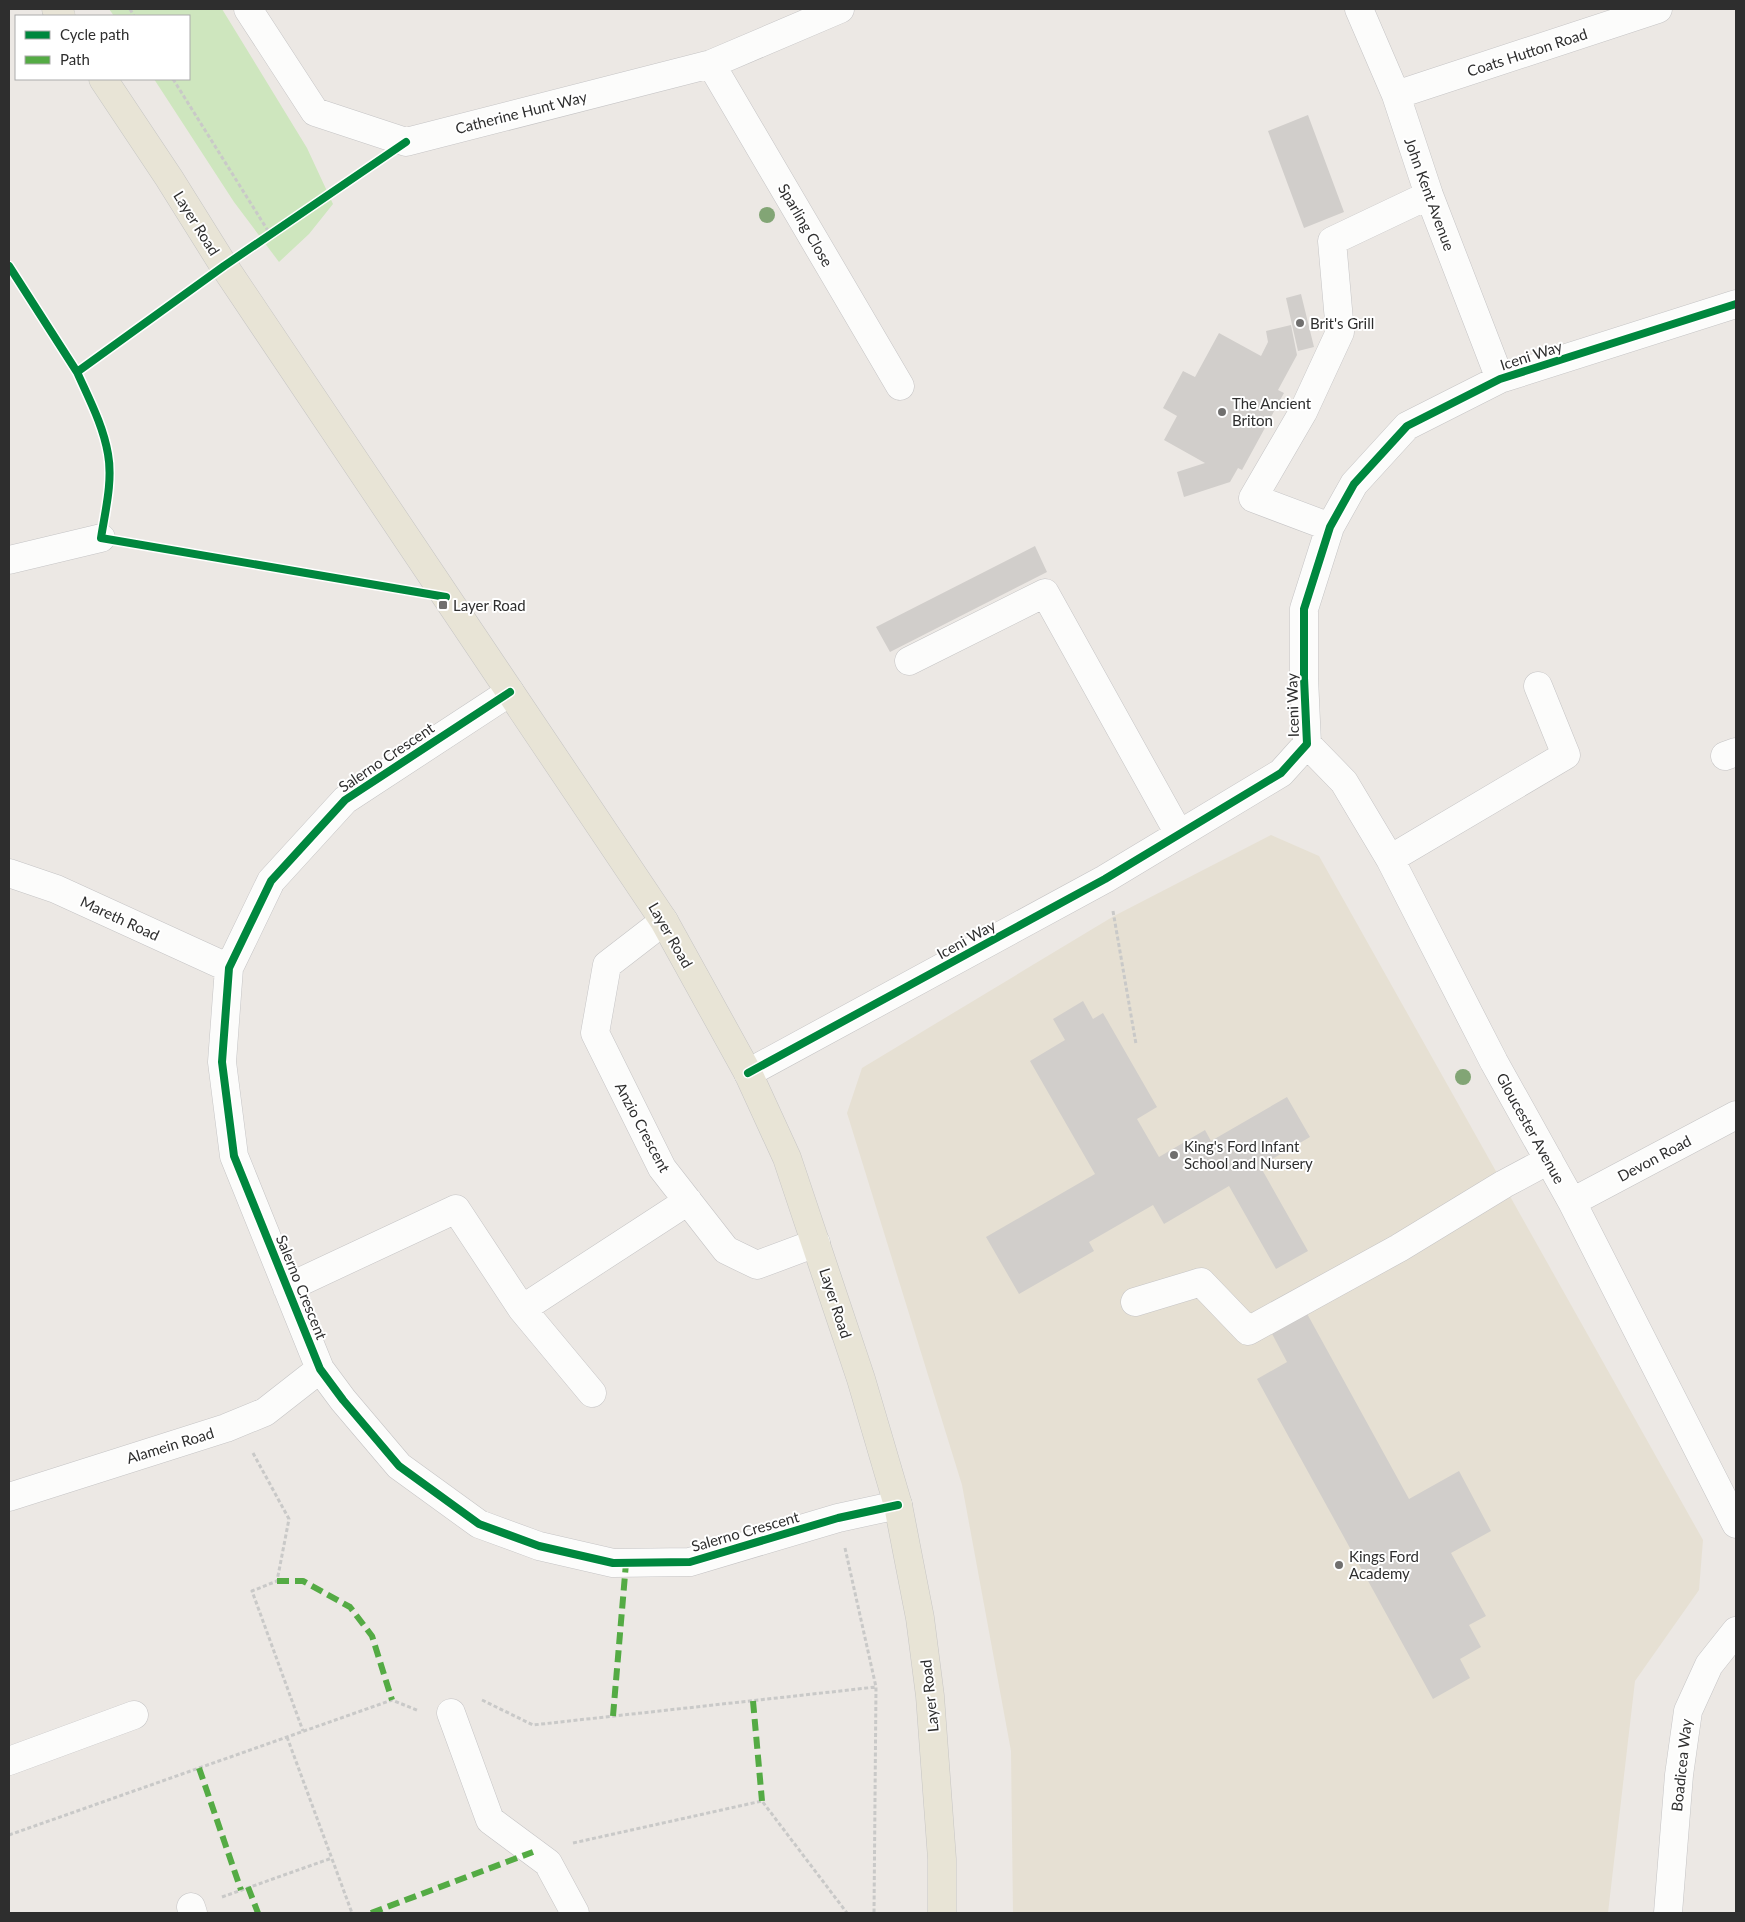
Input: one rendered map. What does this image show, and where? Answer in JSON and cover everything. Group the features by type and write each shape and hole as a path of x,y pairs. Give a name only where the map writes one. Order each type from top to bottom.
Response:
{"main road":[{"name":"Layer Road","path":"104,80 169,178 224,266 664,921 748,1073 787,1158 861,1379 898,1505 920,1618 930,1696 942,1860 942,1913"}],"street":[{"name":"Catherine Hunt Way","path":"248,9 315,112 406,142 711,64 840,9"},
{"name":"John Kent Avenue","path":"1359,9 1396,96 1428,195 1500,379"},
{"name":"Coats Hutton Road","path":"1396,96 1658,9"},
{"name":"Sparling Close","path":"711,64 900,386"},
{"path":"1330,527 1253,498 1303,412 1340,332 1332,241 1428,195"},
{"name":"Iceni Way","path":"748,1073 1105,879 1281,773 1307,744 1304,678 1304,609 1330,527 1354,484 1407,426 1500,379 1736,304"},
{"path":"9,560 101,538"},
{"path":"909,662 1045,593 1179,834"},
{"path":"1390,859 1566,755 1538,686"},
{"name":"Salerno Crescent","path":"510,692 345,800 271,881 229,968 222,1062 234,1156 320,1369 343,1400 399,1466 479,1524 539,1546 613,1563 690,1562 838,1518 898,1505"},
{"name":"Gloucester Avenue","path":"1307,744 1344,782 1390,859 1494,1062 1572,1202 1736,1524"},
{"name":"Mareth Road","path":"9,872 56,889 229,968"},
{"name":"Anzio Crescent","path":"664,921 607,965 595,1033 662,1168 726,1250 756,1265 816,1243"},
{"name":"Devon Road","path":"1572,1202 1736,1115"},
{"path":"1135,1302 1201,1282 1248,1331 1399,1248 1504,1184 1549,1160"},
{"path":"522,1309 688,1201"},
{"path":"287,1288 456,1210 522,1309 592,1393"},
{"name":"Alamein Road","path":"9,1497 237,1424 265,1412 320,1369"},
{"name":"Boadicea Way","path":"1668,1913 1679,1775 1688,1711 1709,1666 1736,1631"},
{"path":"451,1713 490,1820 548,1863 575,1913"},
{"path":"9,1762 134,1715"}],"path":[{"path":"174,80 270,234"},
{"path":"224,266 278,229"},
{"path":"1105,879 1114,916 1136,1044"},
{"path":"237,1424 289,1519 277,1581 252,1591 303,1731"},
{"path":"838,1518 876,1687 874,1913"},
{"path":"287,1737 352,1913"},
{"path":"533,1852 762,1801 847,1913"},
{"path":"192,1910 332,1858"}],"shaded area":[{"name":"Kings Ford Academy","path":"1271,835 1319,856 1703,1540 1699,1590 1635,1681 1608,1913 1013,1913 1011,1751 962,1485 847,1113 862,1068 1114,916"}],"green space":[{"path":"109,9 222,9 307,148 333,204 309,234 279,262 234,202 155,80 190,80 190,15 113,15"}],"building":[{"path":"1308,115 1344,212 1304,228 1268,131"},
{"name":"Brit's Grill","path":"1301,294 1314,347 1298,351 1286,298"},
{"name":"The Ancient Briton","path":"1291,325 1297,355 1278,390 1284,393 1242,470 1238,468 1230,482 1184,497 1177,472 1205,463 1164,440 1177,416 1163,408 1183,371 1195,377 1219,333 1261,356 1268,342 1266,331"},
{"path":"1035,546 1047,572 890,652 876,627"},
{"path":"1083,1001 1093,1019 1103,1013 1157,1107 1137,1119 1159,1157 1205,1130 1211,1141 1287,1097 1310,1137 1260,1166 1308,1251 1276,1269 1229,1186 1164,1224 1153,1205 1089,1242 1094,1251 1019,1294 986,1237 1095,1174 1030,1061 1065,1040 1053,1019"},
{"path":"1305,1310 1409,1499 1459,1471 1491,1531 1451,1553 1486,1616 1469,1625 1481,1647 1460,1659 1470,1678 1433,1699 1257,1379 1287,1362 1270,1330"}],"marked path":[{"path":"613,1716 626,1563"},
{"path":"277,1581 303,1581 350,1607 372,1636 392,1700"},
{"path":"753,1701 762,1801"},
{"path":"199,1768 241,1890"},
{"path":"371,1913 533,1852"},
{"path":"248,1887 258,1913"}],"cycle path":[{"path":"406,142 224,266 77,372 99,422 108,454 110,475 101,538 446,597"},
{"path":"9,266 77,372"},
{"path":"748,1073 1105,879 1281,773 1307,744 1304,678 1304,609 1330,527 1354,484 1407,426 1500,379 1736,304"},
{"path":"510,692 345,800 271,881 229,968 222,1062 234,1156 320,1369 343,1400 399,1466 479,1524 539,1546 613,1563 690,1562 838,1518 898,1505"}],"place":[{"name":"Brit's Grill","path":"1300,323"},
{"name":"The Ancient Briton","path":"1222,412"},
{"name":"Layer Road","path":"443,605"},
{"name":"King's Ford Infant School and Nursery","path":"1174,1155"},
{"name":"Kings Ford Academy","path":"1339,1565"}]}
